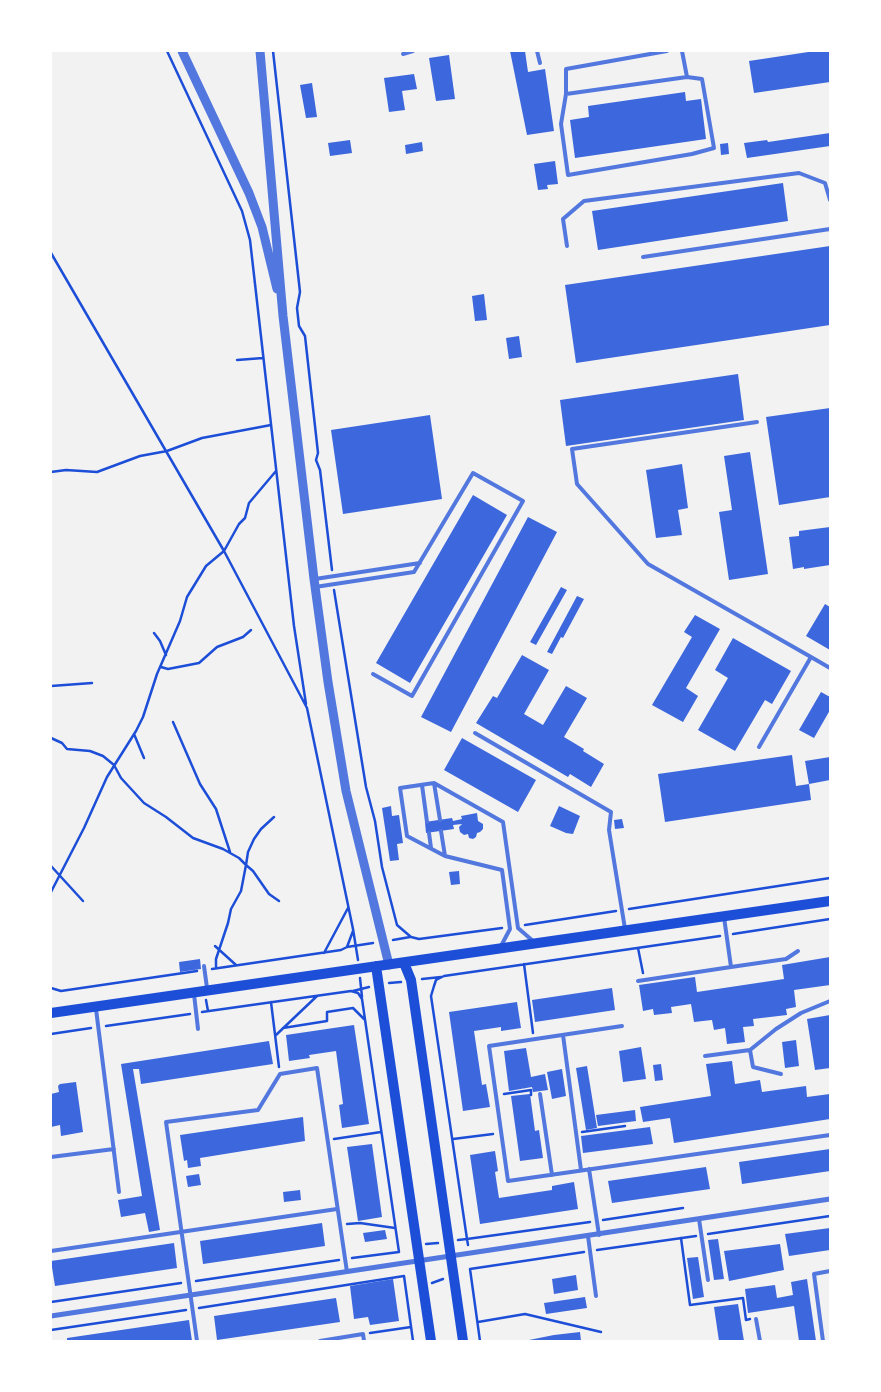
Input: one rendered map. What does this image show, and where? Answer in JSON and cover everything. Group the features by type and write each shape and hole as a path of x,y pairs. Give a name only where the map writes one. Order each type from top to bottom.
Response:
{"main road":[{"path":"51,1013 830,903"},
{"path":"404,963 411,980 463,1341"},
{"path":"376,966 431,1341"}],"street":[{"path":"182,51 262,227 283,316"},
{"path":"260,51 283,316 314,583 346,791 389,965"},
{"path":"51,1316 830,1199"}],"lane":[{"path":"403,54 412,51"},
{"path":"537,51 540,64"},
{"path":"566,94 687,77 702,79 714,148 692,154 568,175 561,124 566,94 566,69 667,51"},
{"path":"682,51 687,77"},
{"path":"567,246 563,218 584,201 799,173 825,183 830,200"},
{"path":"643,257 830,229"},
{"path":"757,422 572,449 577,484 648,564 830,668"},
{"path":"314,583 333,584 414,572 473,473 523,501 412,696 373,674"},
{"path":"314,583 333,576 420,564"},
{"path":"759,747 811,657"},
{"path":"475,734 611,812 609,830 625,932"},
{"path":"498,950 510,927 502,870 445,856 407,836 400,788 434,783 503,822 518,926 537,944"},
{"path":"434,783 440,820"},
{"path":"422,785 427,822"},
{"path":"441,831 445,856"},
{"path":"428,833 431,848"},
{"path":"724,917 731,967"},
{"path":"638,980 786,959 798,951"},
{"path":"204,966 207,990"},
{"path":"194,992 198,1029"},
{"path":"705,1056 750,1050 776,1028 801,1013 830,1001"},
{"path":"96,1006 119,1192"},
{"path":"622,1026 488,1046 508,1181 830,1135"},
{"path":"564,1035 580,1170"},
{"path":"750,1050 752,1067 782,1074"},
{"path":"197,1341 166,1122 258,1110 280,1074 317,1068 347,1272"},
{"path":"540,1094 552,1175"},
{"path":"51,1157 114,1149"},
{"path":"589,1169 598,1235"},
{"path":"51,1251 337,1209"},
{"path":"699,1219 708,1280"},
{"path":"588,1236 596,1296"},
{"path":"823,1341 814,1274 830,1271"},
{"path":"756,1319 760,1341"},
{"path":"320,1341 363,1334 364,1341"}],"path":[{"path":"167,51 242,211 250,240 294,626 307,708 353,929"},
{"path":"273,51 300,292 297,308 299,326 305,336 318,453 316,460 320,470 333,576"},
{"path":"51,254 224,551 307,708"},
{"path":"237,360 264,358"},
{"path":"51,472 66,470 97,472 140,456 166,451 202,438 271,425"},
{"path":"51,892 84,828 100,789 134,734 145,712 156,674 161,667 180,621 187,597 206,566 224,551 239,524 245,518 249,503 276,471"},
{"path":"333,584 366,787 375,822 382,867 397,925 411,937 419,939 510,927"},
{"path":"161,667 168,669 199,663 217,647 243,637 251,630"},
{"path":"154,633 166,655"},
{"path":"51,686 92,683"},
{"path":"173,722 200,784 216,809 230,853"},
{"path":"134,734 144,758"},
{"path":"51,738 62,743 67,750 90,751 103,756 114,765 121,778 144,803 193,838 230,853 253,871 269,894 279,901"},
{"path":"216,968 216,959 231,909 241,891 248,852 254,839 274,817"},
{"path":"51,866 83,901"},
{"path":"518,926 830,878"},
{"path":"324,953 349,908"},
{"path":"51,1034 830,919"},
{"path":"214,946 236,965"},
{"path":"638,948 644,980"},
{"path":"524,964 534,1039"},
{"path":"431,996 436,980 444,976"},
{"path":"51,1302 399,1252 362,999 358,993 351,991"},
{"path":"275,1036 318,995"},
{"path":"271,1002 280,1074"},
{"path":"283,1028 327,1020 327,1012 353,1008 365,1020"},
{"path":"496,1096 531,1090 532,1095 540,1094"},
{"path":"575,1133 625,1126"},
{"path":"328,1140 381,1132"},
{"path":"453,1140 501,1133"},
{"path":"480,1341 470,1273 471,1268 830,1216"},
{"path":"340,1225 360,1223 396,1228"},
{"path":"680,1238 690,1305 742,1298 746,1320 756,1319"},
{"path":"398,1248 467,1239"},
{"path":"407,1298 436,1280 470,1273"},
{"path":"51,1330 404,1276 413,1341"},
{"path":"478,1322 526,1314 601,1332"},
{"path":"363,1334 411,1327"}],"building":[{"path":"510,51 525,51 528,72 545,69 554,131 527,135"},
{"path":"815,51 830,51 830,82 754,93 749,61"},
{"path":"449,55 455,99 436,101 429,58"},
{"path":"414,74 417,89 402,91 405,110 389,112 384,78"},
{"path":"312,83 317,117 306,118 300,85"},
{"path":"685,92 686,101 701,99 706,139 575,158 570,120 589,117 588,106"},
{"path":"830,133 830,146 747,158 744,143 767,140 768,142"},
{"path":"350,140 352,153 330,156 328,143"},
{"path":"422,142 423,151 406,154 405,145"},
{"path":"728,143 729,154 721,155 720,144"},
{"path":"555,161 558,184 547,185 548,189 538,190 534,164"},
{"path":"783,183 788,221 598,250 592,211"},
{"path":"830,246 830,325 576,363 565,285"},
{"path":"484,294 487,320 475,321 472,296"},
{"path":"519,336 522,357 509,359 506,338"},
{"path":"738,374 744,420 566,446 560,400"},
{"path":"830,408 830,497 779,505 766,417"},
{"path":"430,415 442,499 343,514 331,430"},
{"path":"750,452 768,574 729,580 719,512 732,510 724,456"},
{"path":"682,464 688,508 678,510 682,535 656,538 646,470"},
{"path":"473,495 507,515 410,683 376,663"},
{"path":"528,517 557,532 451,732 421,717"},
{"path":"830,527 830,565 793,569 789,537 799,536 799,531"},
{"path":"561,587 567,590 536,645 530,642"},
{"path":"577,596 584,599 552,654 547,652"},
{"path":"825,604 830,607 830,650 806,636"},
{"path":"695,615 720,629 686,688 698,696 683,722 652,705 692,637 684,632"},
{"path":"733,638 791,671 772,704 765,700 735,751 698,730 728,678 715,670"},
{"path":"522,655 549,670 524,714 543,725 566,686 587,698 564,737 604,764 591,787 570,774 568,777 476,723 493,696 497,698"},
{"path":"821,692 830,697 830,710 814,738 799,730"},
{"path":"462,738 536,780 518,812 444,770"},
{"path":"792,755 796,786 809,784 811,800 665,822 658,774"},
{"path":"830,757 830,780 809,784 805,761"},
{"path":"391,806 392,816 399,815 403,843 397,844 399,860 390,861 382,808"},
{"path":"559,806 580,816 573,834 550,826"},
{"path":"477,813 478,821 483,824 483,829 473,839 469,838 468,834 464,835 460,832 459,827 462,824 453,825 454,829 426,833 425,822 452,818 453,821 462,819 461,816"},
{"path":"622,819 624,828 615,829 614,820"},
{"path":"459,871 460,884 451,885 449,872"},
{"path":"830,957 830,985 794,990 796,1007 786,1009 787,1015 753,1019 754,1026 743,1027 745,1042 727,1044 725,1028 714,1030 712,1020 694,1022 691,1004 671,1007 672,1013 654,1015 653,1009 643,1011 639,985 695,977 697,992 784,979 782,965"},
{"path":"200,959 201,969 180,972 179,962"},
{"path":"612,988 615,1010 535,1022 532,1000"},
{"path":"517,1002 521,1028 501,1031 501,1027 474,1031 482,1085 486,1084 490,1107 463,1111 449,1012"},
{"path":"830,1015 830,1068 815,1070 807,1019"},
{"path":"354,1025 369,1124 342,1128 339,1105 343,1104 336,1051 309,1055 310,1058 289,1061 286,1035"},
{"path":"796,1040 799,1066 785,1068 782,1042"},
{"path":"269,1041 273,1064 141,1084 139,1069 133,1069 160,1230 149,1232 145,1213 121,1217 118,1200 142,1196 121,1064"},
{"path":"641,1047 646,1079 623,1082 619,1051"},
{"path":"526,1048 531,1077 545,1074 548,1090 533,1092 532,1087 509,1091 504,1051"},
{"path":"732,1061 735,1084 760,1080 762,1092 806,1086 807,1097 830,1094 830,1119 674,1143 670,1118 643,1122 640,1107 711,1096 706,1064"},
{"path":"661,1064 663,1080 655,1081 653,1065"},
{"path":"587,1066 597,1128 586,1130 576,1068"},
{"path":"562,1069 566,1096 552,1099 547,1072"},
{"path":"76,1082 83,1132 61,1136 60,1125 51,1127 51,1094 59,1092 58,1086 60,1084"},
{"path":"530,1094 535,1131 539,1130 543,1158 520,1161 511,1096"},
{"path":"635,1110 636,1121 598,1126 596,1115"},
{"path":"303,1117 305,1141 200,1158 201,1166 188,1168 187,1160 184,1161 180,1135"},
{"path":"650,1127 653,1144 583,1153 581,1136"},
{"path":"372,1144 382,1217 358,1221 347,1147"},
{"path":"830,1149 830,1171 742,1184 739,1162"},
{"path":"495,1151 498,1171 495,1172 499,1198 552,1190 552,1186 574,1182 578,1209 480,1224 470,1155"},
{"path":"706,1167 710,1189 612,1203 608,1181"},
{"path":"199,1174 201,1185 188,1187 186,1176"},
{"path":"300,1190 301,1200 284,1202 283,1192"},
{"path":"322,1223 325,1246 203,1264 200,1241"},
{"path":"830,1228 830,1250 789,1256 785,1234"},
{"path":"385,1230 387,1239 365,1242 363,1233"},
{"path":"718,1239 724,1279 714,1280 708,1240"},
{"path":"174,1243 177,1268 55,1286 51,1261"},
{"path":"780,1244 784,1270 729,1281 724,1251"},
{"path":"698,1257 704,1297 693,1299 687,1258"},
{"path":"576,1275 578,1290 554,1294 552,1279"},
{"path":"393,1279 399,1321 370,1325 368,1317 354,1319 350,1286"},
{"path":"807,1279 816,1341 799,1341 794,1306 748,1313 745,1289 775,1285 777,1298 793,1295 791,1282"},
{"path":"585,1297 587,1308 546,1314 544,1303"},
{"path":"336,1298 340,1322 217,1340 214,1316"},
{"path":"738,1304 744,1341 719,1341 714,1307"},
{"path":"189,1320 192,1341 67,1341 67,1338"},
{"path":"580,1332 581,1341 524,1341 554,1335"}]}
